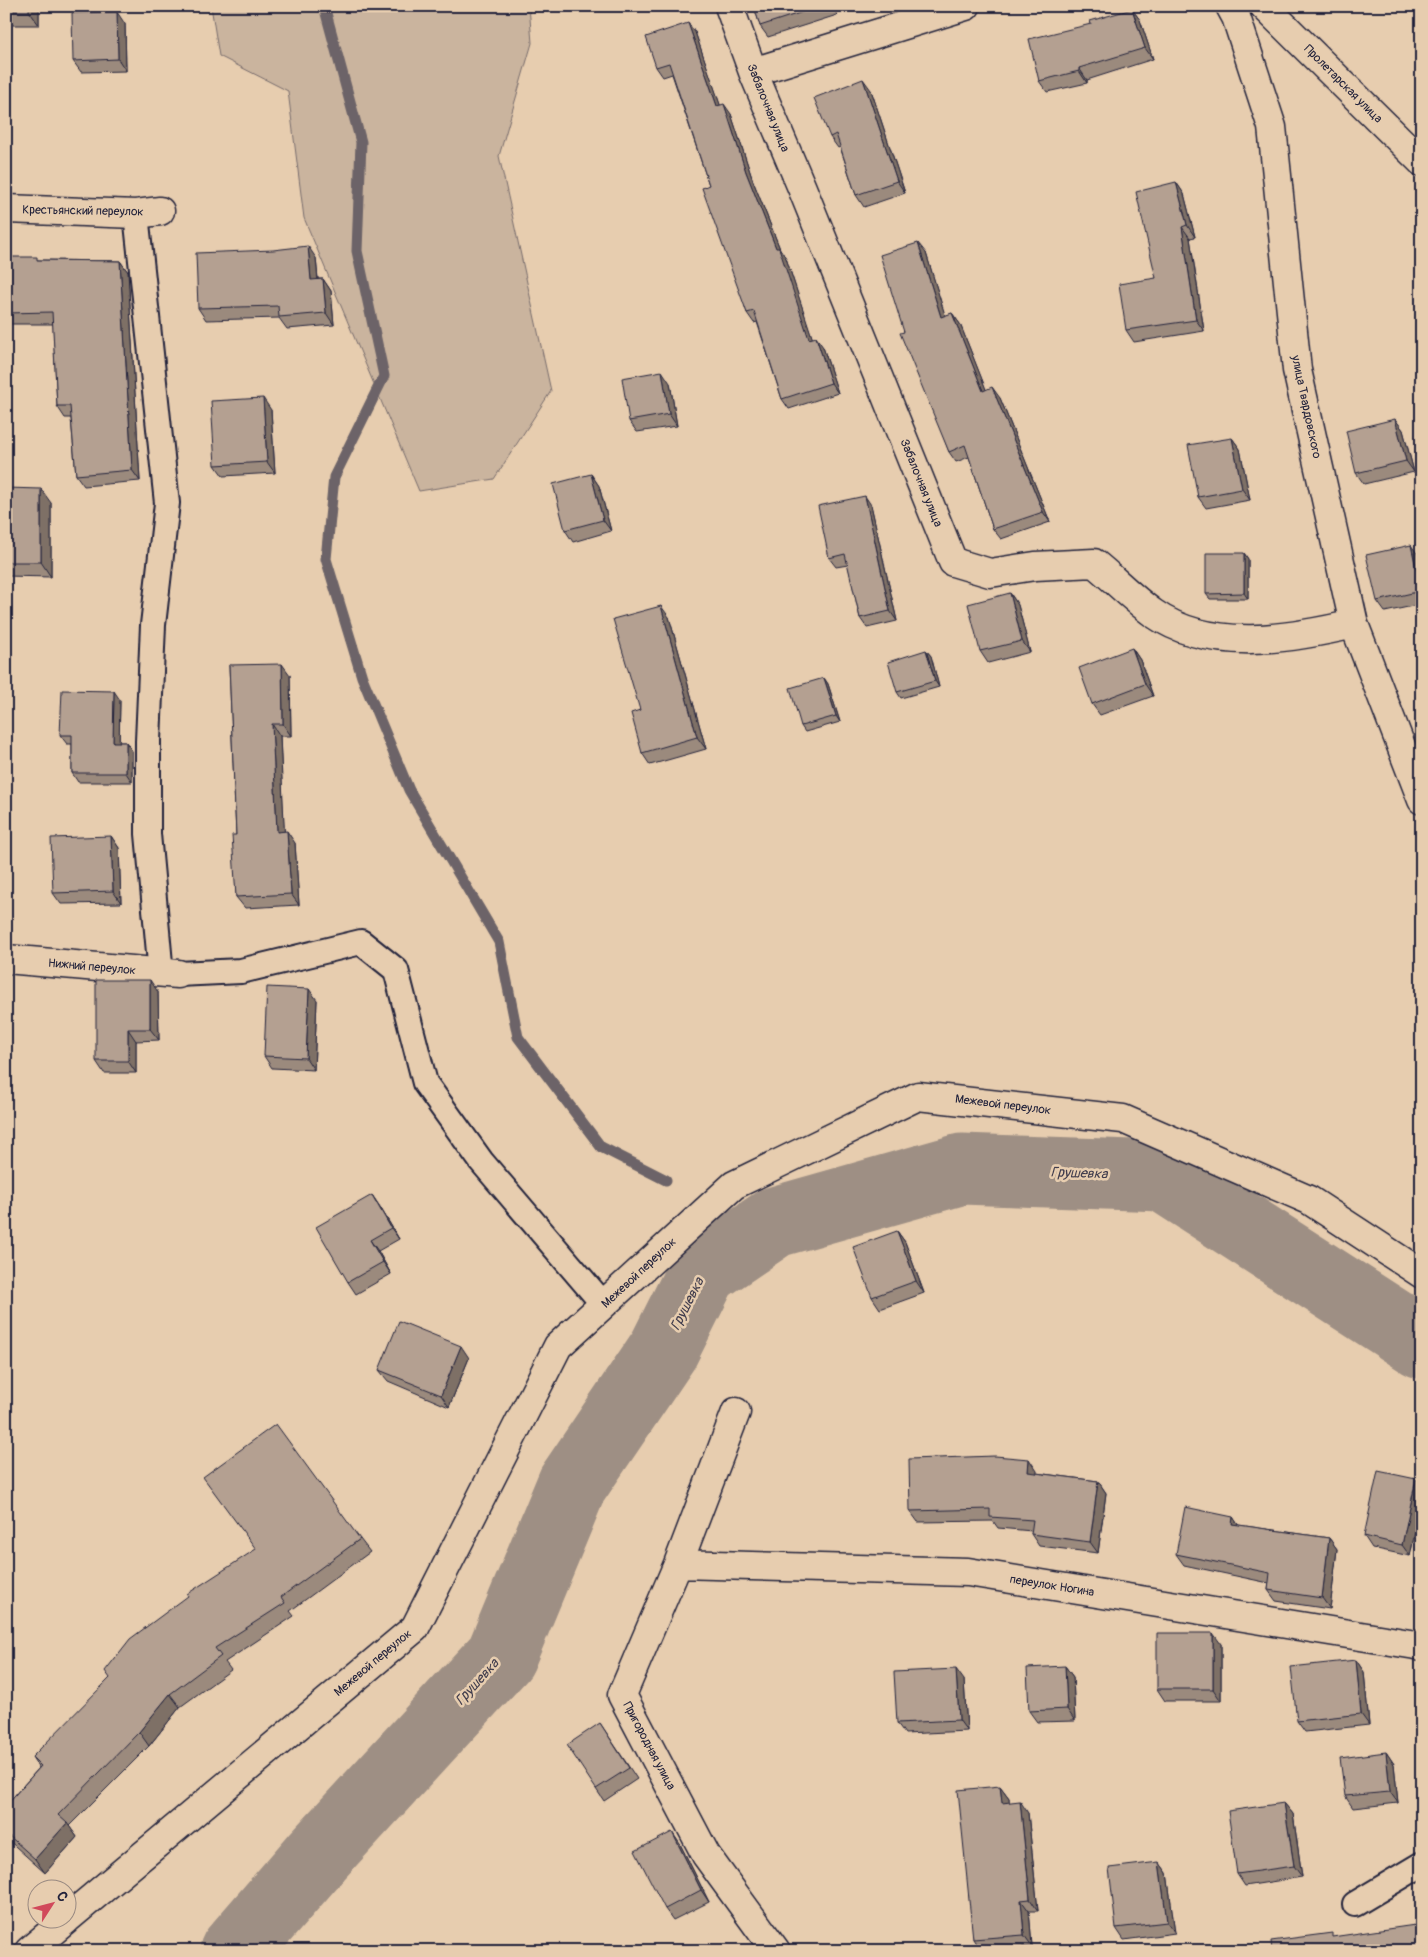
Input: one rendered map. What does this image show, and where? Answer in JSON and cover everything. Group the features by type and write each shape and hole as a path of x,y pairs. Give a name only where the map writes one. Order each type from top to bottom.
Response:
{"street":[{"name":"Забалочная улица","path":"730,6 753,72 806,197 952,562 990,574 1035,566 1094,563 1154,614 1195,633 1244,640 1319,632 1354,624"},
{"path":"753,72 966,6"},
{"name":"улица Твардовского","path":"1230,6 1236,17 1272,127 1297,370 1354,624 1422,800"},
{"name":"Пролетарская улица","path":"1264,6 1422,162"},
{"name":"Крестьянский переулок","path":"6,209 148,212"},
{"name":"Нижний переулок","path":"6,959 169,974"},
{"name":"Межевой переулок","path":"78,1910 415,1628 558,1346 734,1185 918,1096 1123,1119 1309,1200 1422,1274"},
{"name":"Пригородная улица","path":"736,1412 678,1564 622,1694 706,1855 776,1951"},
{"name":"переулок Ногина","path":"678,1564 968,1572 1422,1646"},
{"name":"Межевой переулок","path":"29,1951 54,1930"}],"lane":[{"path":"148,212 167,503 153,625 148,741 148,834 169,974 241,971 361,942 396,970 425,1084 482,1161 604,1305"},
{"path":"1354,1904 1422,1864"}],"shaded area":[{"path":"211,6 529,6 532,43 499,156 551,391 494,479 419,491 304,218 288,91 219,56"}],"building":[{"path":"6,6 29,6 29,11 6,11"},
{"path":"754,6 821,6 760,26"},
{"path":"1132,9 1145,48 1079,68 1079,71 1039,81 1029,39 1091,24 1090,21"},
{"path":"117,12 118,59 73,61 72,13"},
{"path":"688,23 717,106 724,104 746,172 776,248 779,248 809,339 816,337 831,383 782,399 754,311 747,313 702,188 709,185 669,63 656,67 646,37"},
{"path":"863,79 897,181 856,195 836,134 830,137 814,98"},
{"path":"1176,182 1187,225 1182,227 1196,320 1126,330 1119,284 1156,278 1136,192"},
{"path":"918,243 941,317 952,313 983,391 992,387 1043,512 993,529 965,445 949,452 900,333 904,332 880,255"},
{"path":"308,246 311,280 323,279 326,313 279,317 278,306 198,308 196,253 273,250"},
{"path":"6,257 37,257 37,260 120,261 132,470 76,475 70,406 57,406 52,312 6,313"},
{"path":"662,371 669,414 629,421 622,378"},
{"path":"263,398 267,462 215,465 211,401"},
{"path":"1395,419 1406,461 1356,473 1346,431"},
{"path":"1232,438 1242,489 1198,497 1188,445"},
{"path":"591,474 603,520 565,530 553,484"},
{"path":"6,488 41,489 41,562 6,562"},
{"path":"865,496 890,611 860,618 845,554 829,558 818,506"},
{"path":"1411,545 1421,591 1377,601 1366,555"},
{"path":"1206,553 1244,553 1244,593 1206,594"},
{"path":"1010,593 1022,641 980,651 968,604"},
{"path":"661,606 697,737 642,753 631,713 640,710 613,619"},
{"path":"1132,648 1145,684 1092,704 1079,668"},
{"path":"926,650 935,681 897,692 888,662"},
{"path":"282,664 283,724 272,724 277,832 287,831 291,894 236,897 232,835 236,835 229,665"},
{"path":"824,678 836,716 801,726 790,688"},
{"path":"62,690 114,691 113,742 126,742 126,773 72,773 72,735 60,735"},
{"path":"111,836 113,891 53,893 51,838"},
{"path":"96,980 150,980 150,1029 128,1029 128,1061 96,1061"},
{"path":"267,987 309,989 306,1058 264,1056"},
{"path":"372,1195 391,1228 370,1240 383,1262 348,1282 316,1227"},
{"path":"897,1231 916,1281 872,1297 853,1247"},
{"path":"399,1321 461,1346 441,1395 379,1370"},
{"path":"276,1424 360,1539 281,1597 285,1603 215,1648 221,1656 170,1694 139,1732 58,1815 67,1823 35,1859 6,1833 6,1805 41,1766 32,1757 110,1678 105,1671 130,1639 188,1596 187,1594 256,1549 203,1477"},
{"path":"995,1456 1029,1459 1028,1472 1098,1481 1090,1542 1031,1534 1033,1520 990,1517 990,1509 910,1511 909,1459"},
{"path":"1378,1471 1416,1479 1402,1545 1364,1536"},
{"path":"1185,1507 1233,1517 1232,1524 1329,1538 1322,1598 1268,1590 1270,1573 1176,1554"},
{"path":"1157,1633 1213,1633 1213,1689 1157,1689"},
{"path":"1356,1660 1361,1714 1297,1721 1291,1667"},
{"path":"1065,1666 1067,1709 1029,1711 1027,1668"},
{"path":"956,1669 959,1720 897,1723 894,1672"},
{"path":"600,1723 629,1768 596,1789 567,1745"},
{"path":"1386,1752 1390,1792 1345,1796 1340,1758"},
{"path":"1000,1786 1002,1803 1020,1801 1030,1899 1021,1900 1024,1935 973,1939 958,1790"},
{"path":"1284,1803 1294,1866 1237,1874 1228,1811"},
{"path":"672,1832 701,1890 665,1909 635,1851"},
{"path":"1159,1862 1167,1922 1116,1928 1109,1868"},
{"path":"1422,1924 1422,1951 1272,1951 1271,1941 1332,1933 1332,1937"}],"waterway":[{"path":"324,6 361,142 357,251 384,376 334,477 326,559 362,677 409,790 499,942 518,1037 601,1147 666,1180"},
{"name":"Грушевка","path":"235,1951 318,1855 501,1656 572,1485 664,1349 703,1271 775,1222 962,1169 1163,1176 1422,1343"}]}
